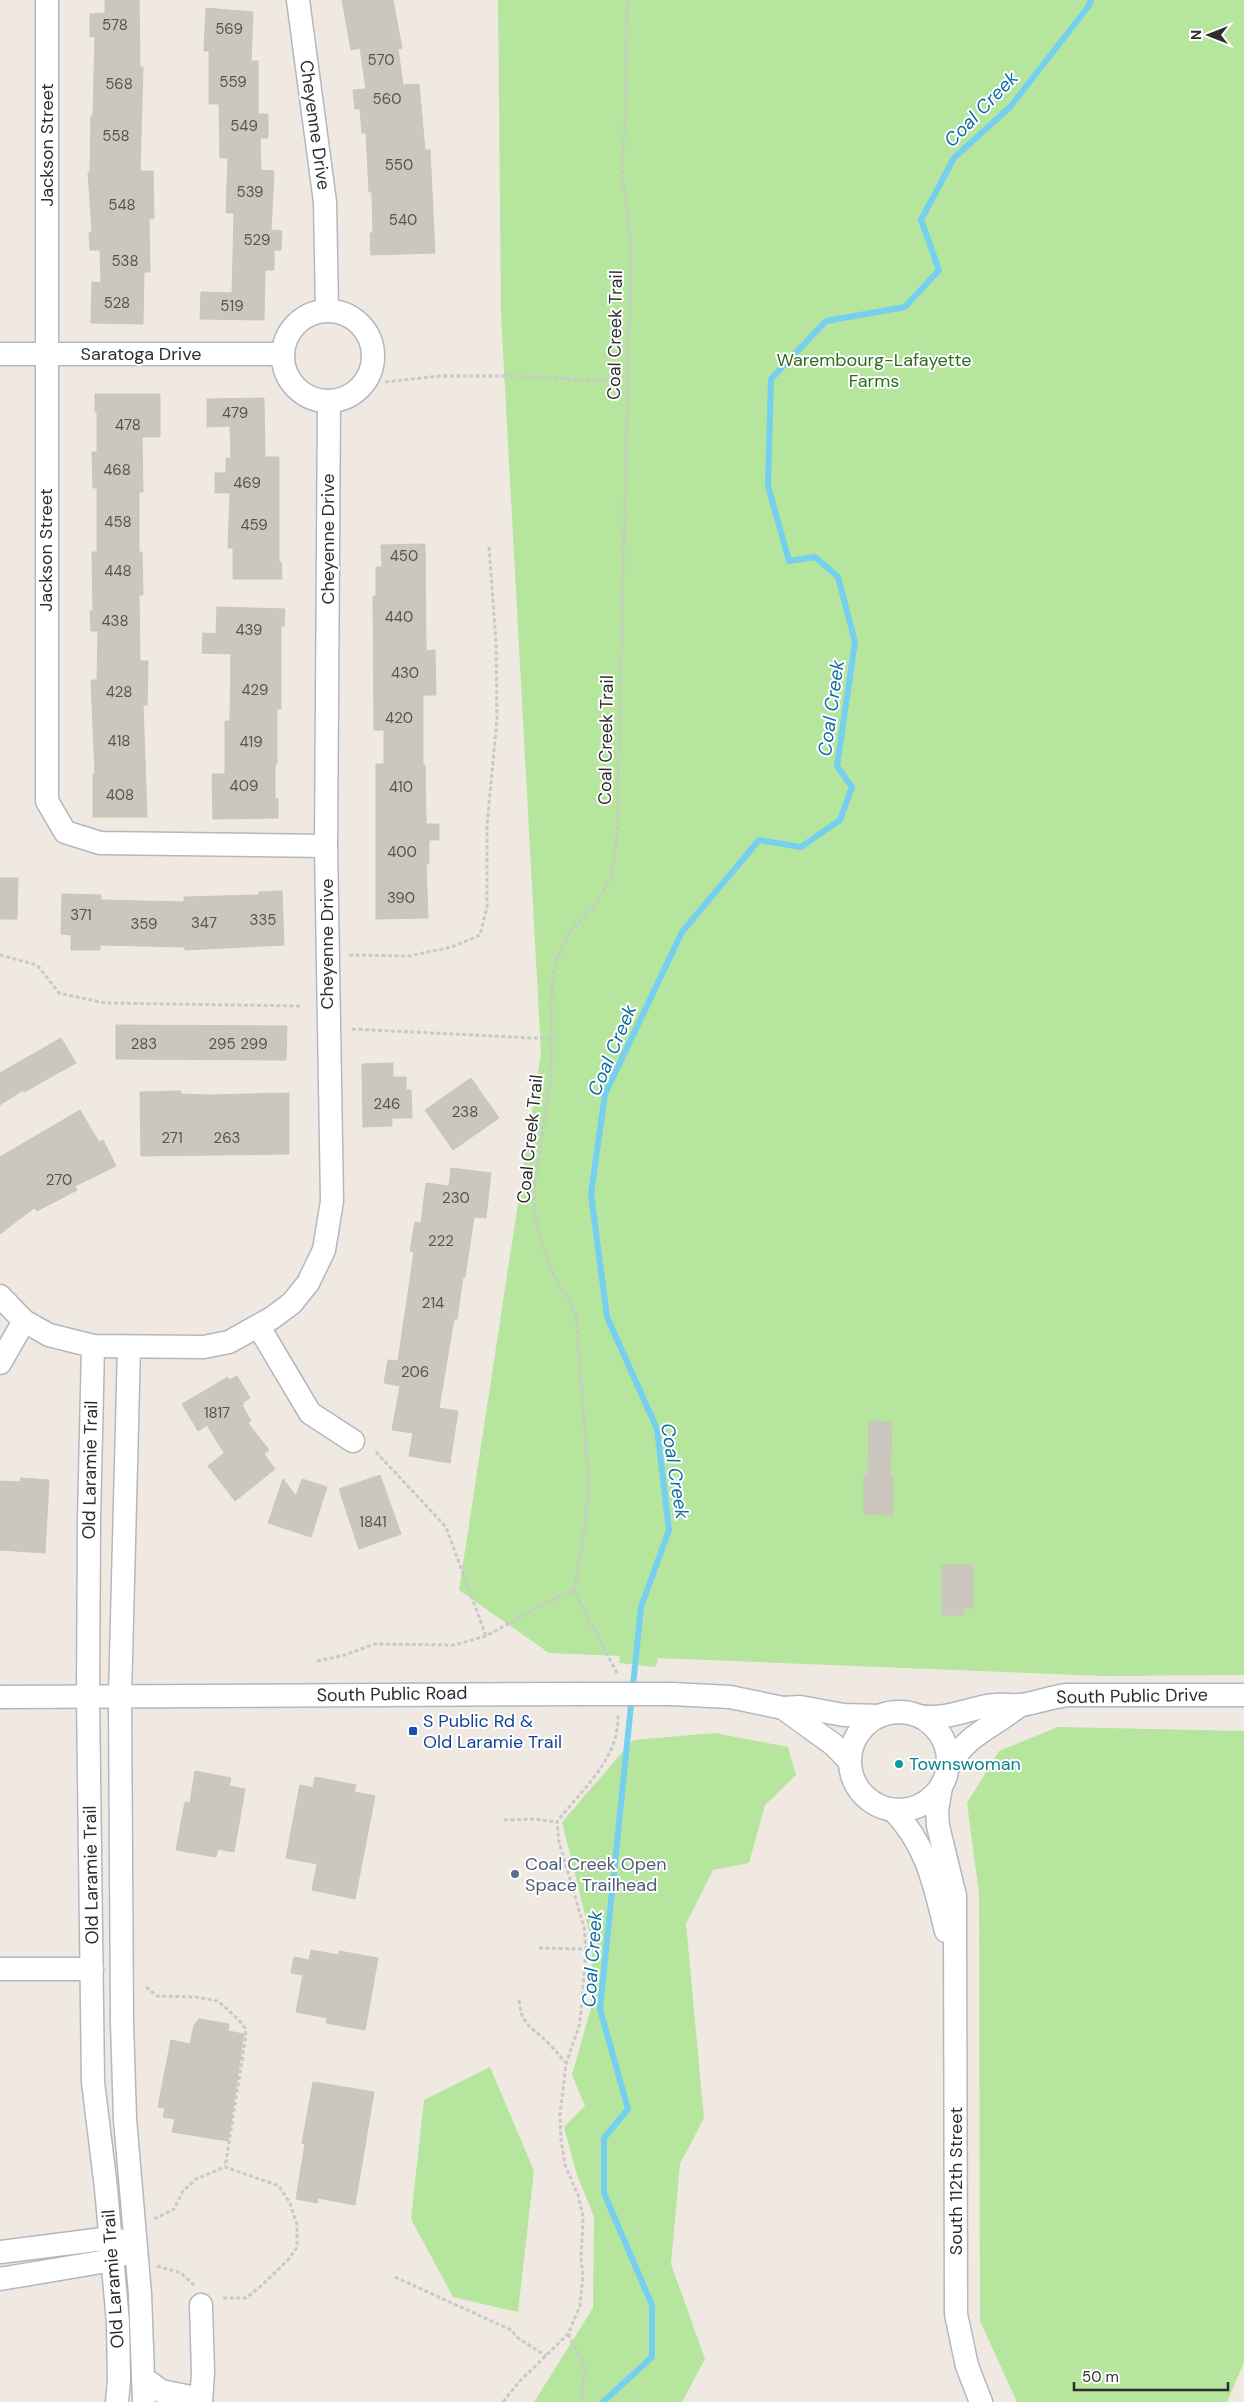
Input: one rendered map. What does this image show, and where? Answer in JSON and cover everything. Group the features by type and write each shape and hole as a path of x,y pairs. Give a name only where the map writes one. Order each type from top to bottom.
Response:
{"street":[{"name":"Jackson Street","path":"47,0 47,801 65,832 100,843 326,846"},
{"name":"Cheyenne Drive","path":"298,0 325,202 327,310"},
{"path":"327,310 352,317 369,336 373,348 370,374 358,389 342,399 329,401 316,400 295,387 288,377 283,354 286,340 292,328 308,316 327,310"},
{"name":"Saratoga Drive","path":"0,354 283,354"},
{"name":"Cheyenne Drive","path":"0,1296 24,1321 49,1335 93,1346 204,1347 229,1342 259,1327 292,1303 308,1284 324,1250 332,1200 326,846 329,401"},
{"path":"0,1363 24,1321"},
{"path":"259,1327 310,1413 352,1441"},
{"name":"Old Laramie Trail","path":"93,1346 89,1462 88,1698 93,2082 111,2238 118,2322 119,2380 117,2402"},
{"name":"Old Laramie Trail","path":"130,1347 120,1697 123,2061 125,2119 140,2294 144,2402"},
{"name":"South Public Road","path":"0,1697 672,1694 730,1697 783,1708 800,1707 844,1715 880,1716"},
{"name":"South Public Drive","path":"1020,1705 1043,1698 1067,1695 1244,1695"},
{"path":"918,1716 935,1727 946,1745 945,1777 935,1796 917,1808 893,1810 875,1804 863,1794 854,1782 850,1762 853,1743 858,1735 864,1727 880,1716 900,1712 935,1719 1002,1703 1020,1705"},
{"name":"South 112th Street","path":"980,2402 967,2366 956,2314 955,1896 938,1826 937,1810 945,1777 962,1745 1004,1718 1020,1705"},
{"name":"South Public Road","path":"783,1708 834,1745 850,1762"},
{"name":"South 112th Street","path":"893,1810 912,1832 926,1857 936,1884 954,1956"},
{"path":"0,1969 92,1969"},
{"path":"0,2252 111,2238 135,2245"},
{"path":"0,2279 113,2260 135,2245"},
{"path":"144,2378 161,2391 201,2400 204,2373 204,2296"}],"path":[{"name":"Coal Creek Trail","path":"574,1591 586,1520 588,1476 576,1314 555,1277 540,1239 535,1215 534,1190 551,1075 552,984 555,963 569,933 596,903 612,877 618,834 631,245 622,170 626,103 628,0"},
{"path":"385,382 440,376 515,376 628,382"},
{"path":"328,958 352,955 409,956 452,947 480,935 486,907 487,826 497,720 496,642 489,547"},
{"path":"0,956 37,965 59,993 105,1002 301,1006"},
{"path":"352,1029 552,1039"},
{"path":"376,1452 446,1527 486,1636"},
{"path":"317,1661 345,1655 374,1644 454,1646 486,1636 548,1602 574,1591 616,1669 617,1678"},
{"path":"503,2402 519,2382 568,2334 580,2306 583,2275 581,2259 583,2216 578,2195 565,2165 560,2140 560,2114 566,2064 580,2023 586,1950 584,1927 559,1842 557,1822 597,1776 613,1741 618,1723 618,1705"},
{"path":"504,1820 534,1819 557,1822"},
{"path":"539,1948 586,1950"},
{"path":"146,1987 158,1996 196,1997 218,2001 245,2028 246,2036 225,2167"},
{"path":"519,2000 520,2012 525,2024 546,2042 566,2064"},
{"path":"151,2221 174,2209 183,2191 196,2179 225,2167 279,2186 290,2203 297,2226 297,2247 284,2264 246,2298 204,2296 181,2273 157,2266"},
{"path":"396,2277 511,2330 518,2338 546,2356"},
{"path":"568,2334 585,2367 581,2402"}],"green space":[{"name":"Warembourg-Lafayette Farms","path":"498,0 1244,0 1244,1675 1103,1676 658,1658 656,1667 619,1663 620,1656 549,1653 459,1590 541,1053 501,314"},
{"path":"1058,1727 1244,1731 1244,2362 1227,2402 1017,2402 980,2321 979,1894 967,1803 999,1751"},
{"path":"715,1733 788,1747 796,1775 765,1805 749,1863 713,1870 686,1924 704,2118 680,2164 671,2264 705,2359 682,2402 534,2402 593,2308 594,2217 576,2172 564,2127 585,2106 572,2075 591,2008 592,1943 562,1822 633,1740"},
{"path":"490,2067 534,2171 518,2312 453,2297 411,2219 424,2100"}],"building":[{"path":"105,0 139,0 140,67 143,67 140,171 153,171 154,218 149,219 150,272 144,272 143,324 91,323 92,282 101,283 100,250 90,250 89,232 92,232 88,172 90,172 91,116 93,116 95,36 90,37 90,14 105,13"},
{"path":"342,0 393,0 402,48 398,49 403,85 419,84 425,150 430,150 435,253 371,255 370,233 373,233 372,192 369,192 366,133 362,133 360,109 355,109 353,90 366,89 360,48 351,50"},
{"path":"206,8 253,12 251,61 258,61 258,114 268,114 268,138 260,138 261,170 274,171 271,230 282,231 281,250 274,250 274,270 265,270 264,320 200,319 201,292 232,293 234,213 226,213 228,158 220,158 219,104 209,104 209,51 204,51"},
{"path":"95,394 160,394 160,437 142,437 143,492 139,492 139,552 142,552 143,595 139,595 140,661 148,661 147,705 143,705 147,817 93,817 93,774 95,774 91,680 97,680 98,631 91,631 90,611 93,611 92,552 97,552 97,488 93,488 92,452 97,452"},
{"path":"264,398 265,457 279,457 279,562 281,562 282,579 233,579 233,548 228,548 230,493 215,493 215,473 226,473 226,458 231,458 230,426 207,427 207,399"},
{"path":"425,544 426,651 435,650 436,695 423,695 423,765 425,765 426,824 439,824 439,840 429,840 429,864 426,864 428,918 376,919 376,764 384,764 384,730 374,730 373,596 376,596 376,567 382,567 381,545"},
{"path":"217,607 285,609 284,626 281,626 281,709 277,709 277,764 275,764 275,799 278,798 278,818 213,819 212,774 225,774 225,721 230,721 231,654 202,653 203,633 216,634"},
{"path":"0,878 18,878 17,919 0,919"},
{"path":"282,891 284,945 185,950 185,947 100,945 100,950 71,950 71,935 61,934 62,894 101,895 101,900 184,902 184,897 259,895 259,892"},
{"path":"116,1025 287,1026 286,1060 116,1059"},
{"path":"61,1038 76,1063 24,1092 23,1090 0,1105 0,1073"},
{"path":"393,1063 393,1077 406,1077 406,1090 411,1090 412,1118 392,1118 392,1126 363,1127 362,1064"},
{"path":"471,1078 499,1118 453,1150 425,1110"},
{"path":"181,1091 181,1094 209,1095 289,1093 289,1154 141,1156 140,1092"},
{"path":"80,1110 99,1142 103,1140 116,1166 75,1186 77,1190 37,1211 34,1208 0,1234 0,1157"},
{"path":"451,1168 491,1173 486,1218 474,1217 465,1277 463,1277 457,1319 454,1319 439,1408 458,1411 450,1463 409,1456 413,1433 392,1430 400,1386 384,1383 388,1360 398,1361 414,1252 410,1251 415,1222 421,1223 426,1183 449,1186"},
{"path":"237,1376 250,1398 243,1402 244,1404 242,1405 251,1421 248,1423 269,1450 264,1454 275,1469 235,1501 208,1466 224,1453 207,1425 198,1431 182,1404 228,1377 229,1380"},
{"path":"869,1421 892,1422 890,1476 893,1476 893,1515 864,1514 864,1475 868,1476"},
{"path":"380,1475 401,1534 359,1549 339,1489"},
{"path":"21,1478 49,1480 45,1553 0,1550 0,1481 20,1482"},
{"path":"283,1479 296,1496 302,1479 327,1487 311,1537 268,1523"},
{"path":"942,1565 973,1565 973,1608 964,1608 964,1615 942,1615"},
{"path":"195,1771 231,1778 229,1786 245,1789 234,1852 218,1849 216,1857 176,1850 185,1802 190,1803"},
{"path":"315,1777 356,1785 354,1792 375,1796 355,1899 312,1890 317,1864 286,1858 300,1785 313,1788"},
{"path":"311,1950 339,1955 339,1951 378,1958 365,2030 326,2023 327,2018 296,2012 303,1975 291,1973 294,1957 309,1960"},
{"path":"199,2019 229,2024 228,2031 244,2034 228,2141 172,2132 175,2119 163,2117 165,2108 158,2107 171,2040 190,2044 194,2025"},
{"path":"313,2082 374,2092 355,2205 318,2198 317,2203 296,2199 305,2144 302,2143"}],"waterway":[{"name":"Coal Creek","path":"603,2402 652,2357 652,2305 604,2193 604,2138 628,2109 600,2009 641,1607 669,1530 657,1429 607,1317 591,1194 605,1094 682,932 759,840 801,847 840,820 852,787 837,766 855,642 838,577 815,557 789,561 768,486 771,379 826,321 905,307 939,270 921,220 954,158 1010,107 1088,7 1091,0"}],"place":[{"name":"S Public Rd & Old Laramie Trail","path":"413,1731"},
{"name":"Townswoman","path":"899,1764"},
{"name":"Coal Creek Open Space Trailhead","path":"515,1874"}]}
